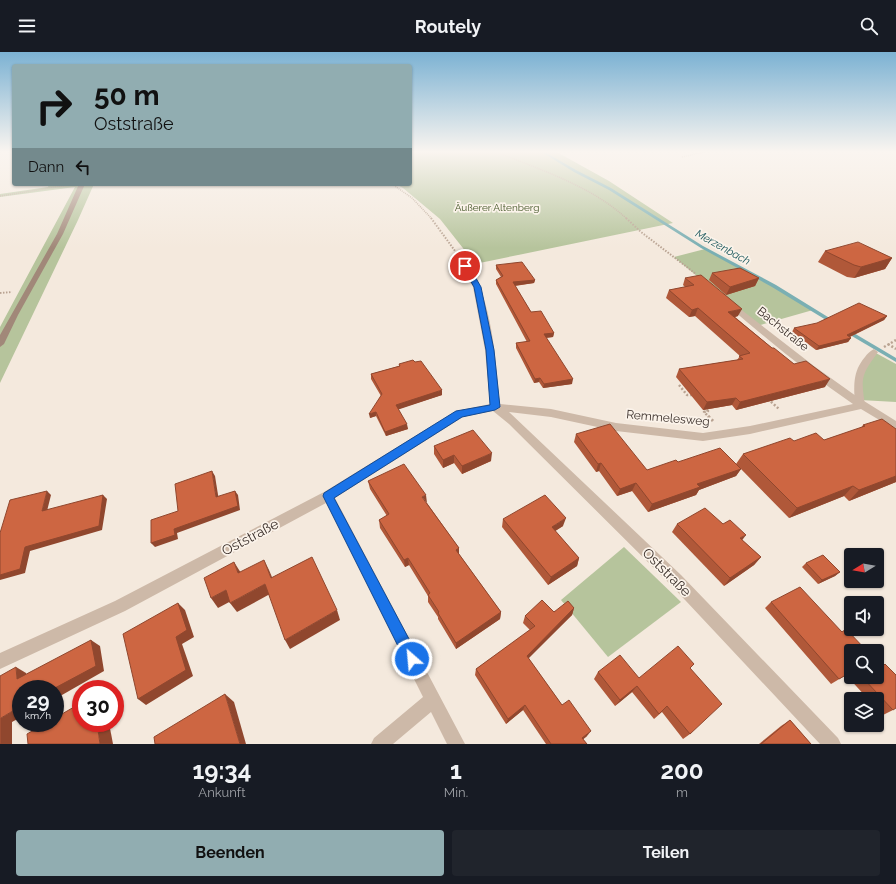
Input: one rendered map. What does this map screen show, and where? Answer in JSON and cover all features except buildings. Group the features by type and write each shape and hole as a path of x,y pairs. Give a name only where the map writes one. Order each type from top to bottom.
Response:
{"main road":[{"path":"0,344 14,315 60,234 81,186"}],"street":[{"path":"464,263 477,287 490,350 495,407"},
{"name":"Bachstraße","path":"721,295 770,337 860,405 896,426"},
{"name":"Remmelesweg","path":"495,407 551,413 616,427 703,437 750,430 860,405"},
{"name":"Oststraße","path":"0,661 120,606 328,496 460,414 495,407 513,421 676,580 832,744"},
{"path":"328,496 456,744"},
{"path":"380,744 433,700"}],"lane":[{"path":"860,405 857,381 862,364 874,352"}],"path":[{"path":"571,183 597,197 622,214 641,232 696,274"},
{"path":"0,196 65,186"},
{"path":"395,186 404,191 425,211 443,233 464,263"},
{"path":"883,347 896,340"},
{"path":"888,344 896,349"},
{"path":"679,385 687,395 692,394 697,400"},
{"path":"764,395 792,420"},
{"path":"702,406 708,411 704,412 724,434"}],"green space":[{"name":"Äußerer Altenberg","path":"412,183 612,183 673,223 465,266 470,257 440,219 400,186 412,186"},
{"path":"93,186 0,383 0,327 75,187 0,197 0,194 48,187"},
{"path":"705,249 774,286 813,310 757,326 674,257"},
{"path":"874,352 896,364 896,402 860,400 863,364"},
{"path":"624,547 681,602 608,657 561,600"}],"waterway":[{"name":"Merzenbach","path":"599,183 702,247 774,286 833,322"},
{"name":"Merzenbach","path":"847,331 896,360"}],"route":[{"path":"412,659 328,496 460,414 495,407 490,350 477,287 465,266"}]}
